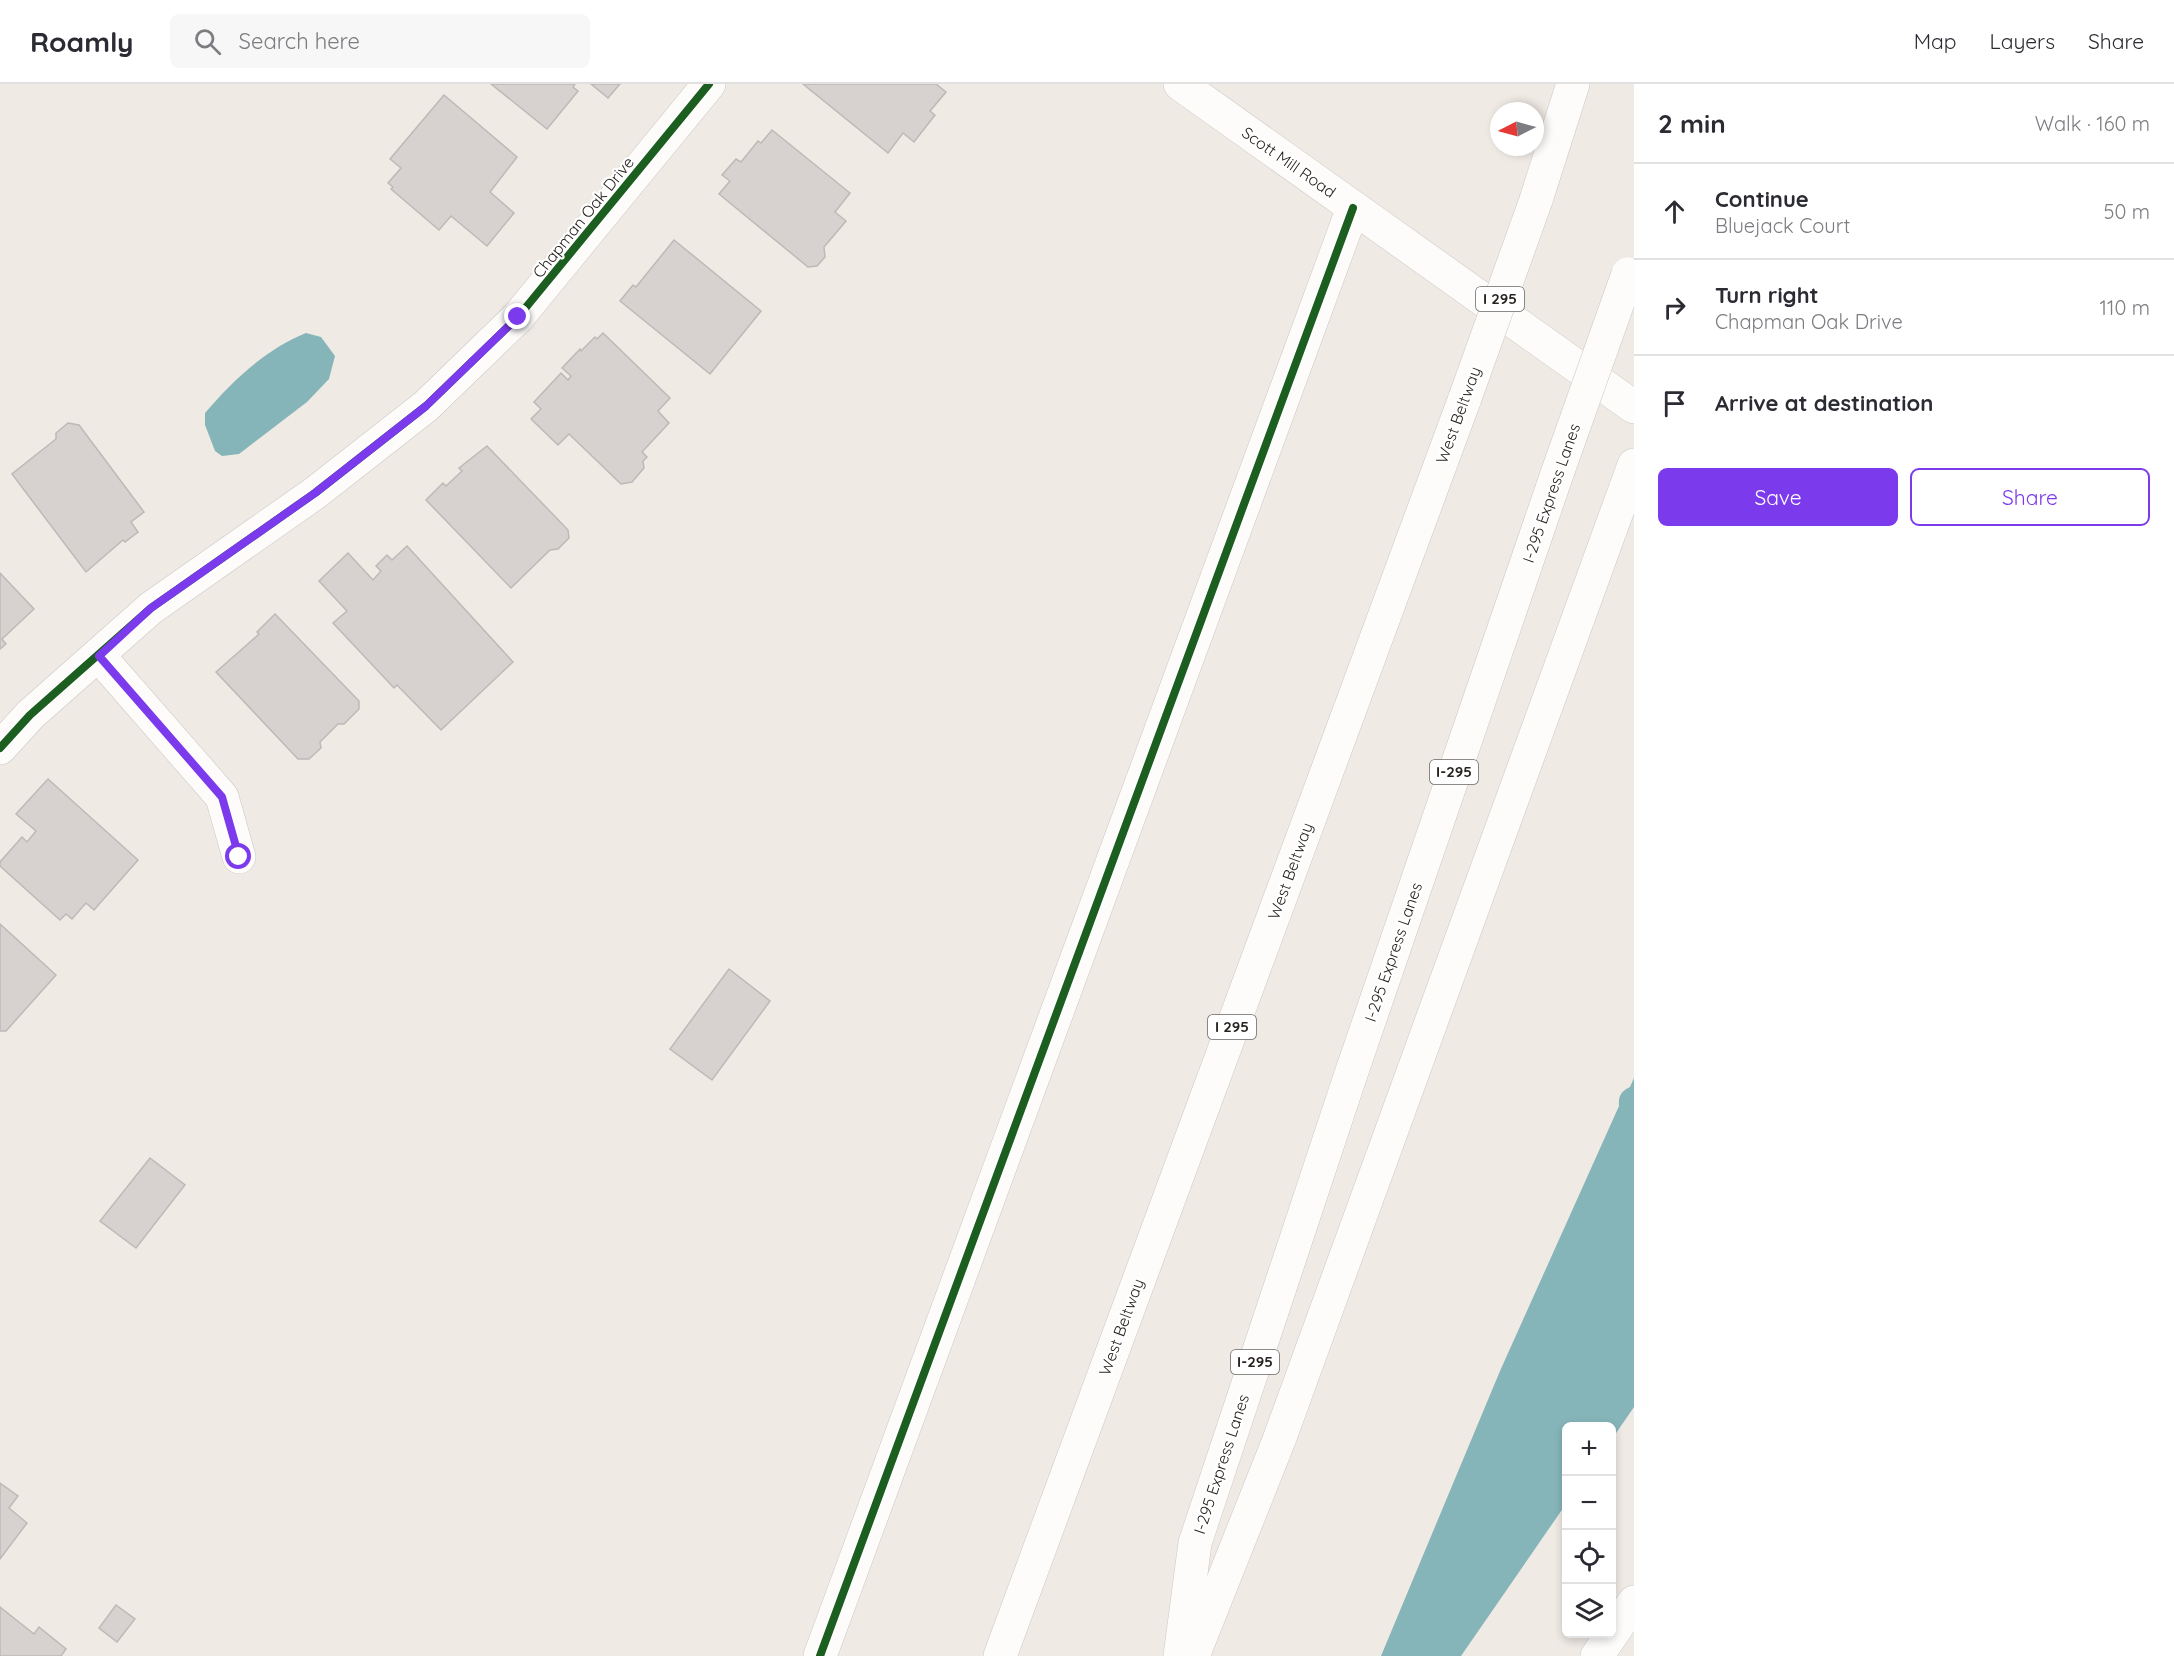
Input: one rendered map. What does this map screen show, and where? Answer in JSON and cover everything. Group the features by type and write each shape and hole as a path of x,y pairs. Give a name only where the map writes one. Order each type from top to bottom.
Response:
{"main road":[{"name":"Chapman Oak Drive","path":"0,748 30,715 151,608 315,493 426,406 518,317 709,84"},
{"name":"Scott Mill Road","path":"1180,84 1634,407"},
{"path":"1536,200 1565,84"},
{"name":"West Beltway","path":"1000,1656 1465,398 1536,200 1573,84"},
{"path":"820,1656 1353,208"},
{"name":"I-295 Express Lanes","path":"1180,1656 1195,1543 1355,1063 1631,265"},
{"path":"1193,1656 1279,1440 1634,465"},
{"path":"99,656 222,797 239,857"},
{"path":"1597,1656 1634,1602"}],"water":[{"path":"306,333 321,337 335,356 329,379 307,402 239,454 222,456 215,451 205,425 205,413 251,367 277,348"},
{"path":"1634,1078 1634,1407 1616,1433 1616,1422 1562,1422 1562,1510 1461,1656 1381,1656 1500,1371 1619,1106 1620,1096 1630,1087"}],"building":[{"path":"491,84 575,84 573,87 578,91 547,129"},
{"path":"591,84 620,84 608,98"},
{"path":"803,84 936,84 946,92 930,111 935,115 914,142 903,133 888,153"},
{"path":"444,95 517,157 490,192 514,213 487,246 451,216 439,230 391,189 393,187 388,183 401,168 390,159"},
{"path":"772,130 850,193 835,212 846,221 824,247 825,257 817,266 808,267 719,194 730,181 722,175 736,159 741,162 758,141 761,143"},
{"path":"674,240 761,311 710,374 620,301 633,285 636,287"},
{"path":"603,333 670,398 658,411 669,423 642,452 647,457 643,461 644,468 632,482 621,484 569,434 558,445 531,419 541,409 534,402 561,373 568,380 571,376 562,368 580,349 581,351 595,337 597,339"},
{"path":"68,423 79,425 144,512 131,522 138,532 125,542 123,540 86,572 12,474 56,439 56,433"},
{"path":"487,446 568,530 569,538 558,549 550,550 511,588 426,500 443,483 446,486 462,471 459,468"},
{"path":"407,546 513,662 441,730 397,685 394,688 333,623 347,611 319,581 348,553 373,580 381,571 376,566 387,555 392,560"},
{"path":"0,573 34,609 2,639 6,644 0,649"},
{"path":"275,614 359,701 359,709 344,724 338,724 320,742 321,748 309,759 298,759 216,672 259,634 257,632"},
{"path":"48,779 138,860 94,910 86,903 72,919 66,914 60,920 0,866 0,862 22,837 27,842 36,831 16,814"},
{"path":"0,924 56,975 6,1031 0,1031"},
{"path":"729,969 770,1001 712,1080 670,1049"},
{"path":"150,1158 185,1185 136,1248 100,1221"},
{"path":"0,1483 18,1496 9,1508 27,1523 0,1559"},
{"path":"116,1605 135,1619 117,1642 99,1628"},
{"path":"0,1607 34,1634 39,1627 66,1649 61,1656 0,1656"}],"cycle path":[{"path":"0,748 30,715 151,608 315,493 426,406 518,317 709,84"},
{"path":"820,1656 1353,208"}],"route":[{"path":"239,857 222,797 99,656 151,608 315,493 426,406 518,317"}]}
